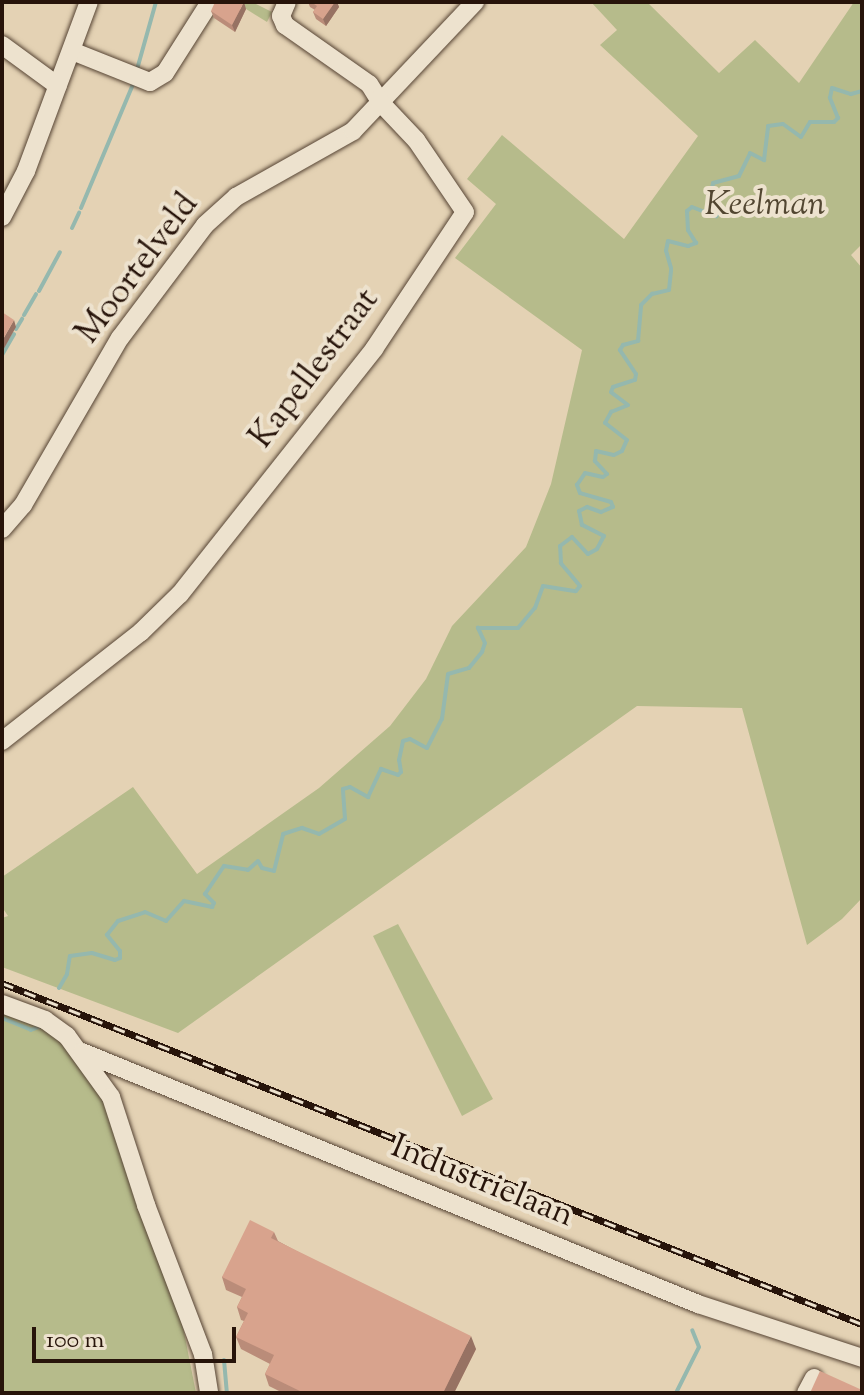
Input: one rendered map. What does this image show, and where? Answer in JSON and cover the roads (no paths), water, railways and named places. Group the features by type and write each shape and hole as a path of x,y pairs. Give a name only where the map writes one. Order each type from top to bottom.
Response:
{"street":[{"path":"2,217 26,171 89,2"},
{"path":"72,51 150,82 165,73 210,2"},
{"path":"287,2 281,16 285,25 369,84 381,103 475,2"},
{"path":"2,45 58,86"},
{"name":"Moortelveld","path":"2,529 23,505 120,338 205,225 236,197 353,131 381,103"},
{"name":"Kapellestraat","path":"2,741 141,632 180,594 374,349 465,212 416,140 381,103"},
{"path":"2,1004 58,1028 82,1052 111,1097 146,1205 203,1354 209,1393"},
{"name":"Industrielaan","path":"82,1052 698,1304 862,1358"}],"waterway":[{"path":"136,73 156,2"},
{"path":"81,208 133,84"},
{"path":"671,268 666,251 668,241 688,246 696,243 688,230 687,211 692,207 716,216 720,212 711,192 713,183 739,176 750,153 764,160 768,126 783,124 801,137 810,122 834,122 838,118 830,98 832,88 851,94 862,91"},
{"path":"72,228 79,213"},
{"path":"39,291 60,252"},
{"path":"59,988 67,974 70,956 92,953 115,960 120,958 120,951 107,935 118,921 145,912 166,921 184,901 212,907 214,903 205,894 224,866 248,870 258,861 262,868 274,871 283,834 302,828 319,834 345,819 343,789 350,787 368,797 381,769 398,775 401,772 399,760 403,741 410,739 427,748 442,719 448,674 469,668 482,652 485,643 478,628 518,628 535,608 543,586 576,591 580,586 561,563 560,546 572,537 588,554 597,549 604,536 582,525 579,511 587,507 601,512 613,507 611,502 580,493 577,485 585,473 603,477 607,474 595,461 596,451 614,455 622,451 627,440 605,423 611,412 628,405 611,392 613,387 635,380 636,374 620,350 623,345 638,341 641,305 652,294 669,290 671,270"},
{"path":"24,315 36,294"},
{"path":"16,329 22,319"},
{"path":"2,355 14,334"},
{"path":"2,1018 31,1030 41,1026"},
{"path":"676,1393 699,1347 692,1330"},
{"path":"224,1360 227,1393"}],"railway":[{"path":"2,983 862,1324"}],"park label":[{"name":"Keelman","path":"765,206"}]}
